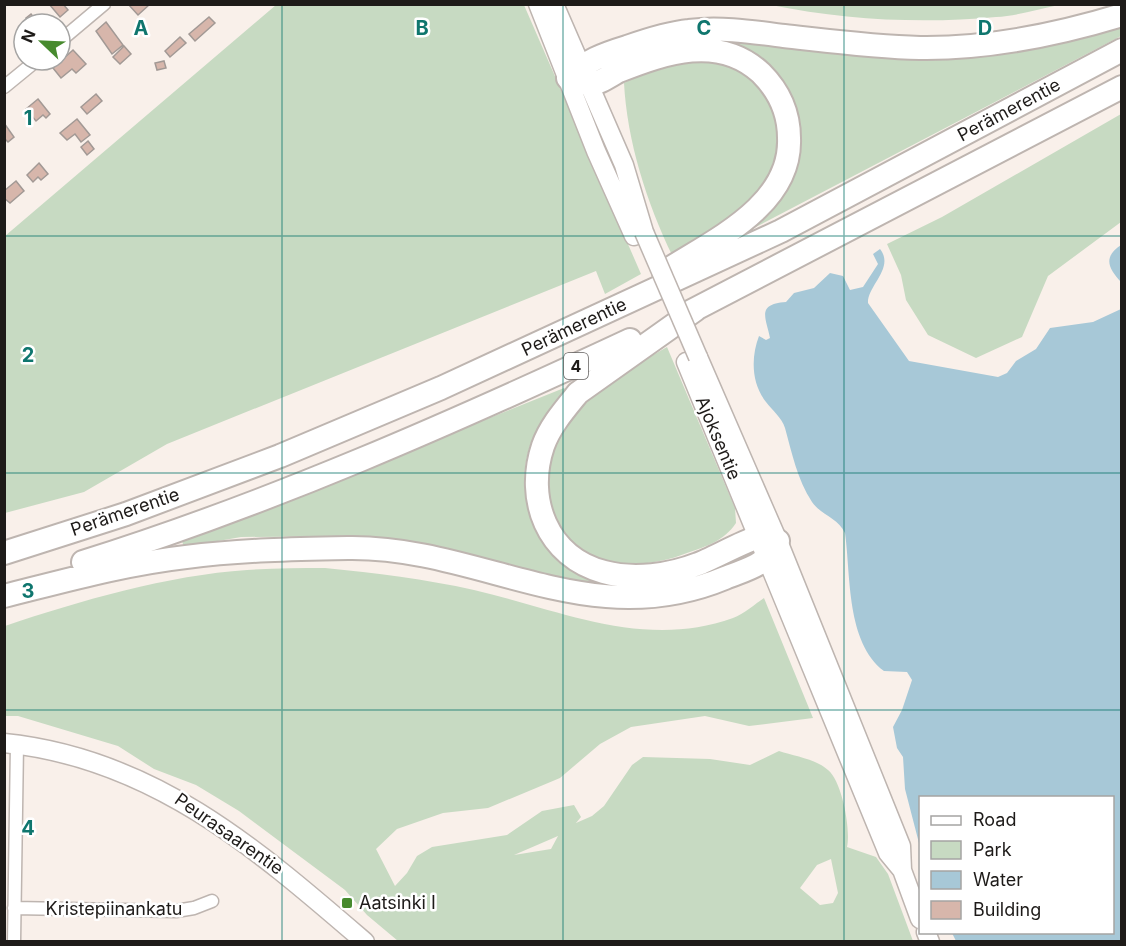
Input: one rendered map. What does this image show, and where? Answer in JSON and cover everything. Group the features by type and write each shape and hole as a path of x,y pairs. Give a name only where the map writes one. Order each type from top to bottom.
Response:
{"highway":[{"path":"580,76 642,41 690,30 740,30 866,45 922,48 990,44 1062,33 1122,15"},
{"name":"Perämerentie","path":"4,553 126,514 280,456 441,388 781,231 1122,50"},
{"path":"580,76 663,54 717,51 753,66 773,87 789,123 790,142 786,163 777,184 751,214 589,320"},
{"name":"Perämerentie","path":"4,587 114,552 309,482 503,400 695,310 1122,87"},
{"path":"695,310 596,378 565,409 544,444 538,464 536,483 541,518 555,542 578,561 606,573 638,577 673,572 769,546"},
{"path":"4,596 122,567 185,557 259,550 352,548 406,553 553,590 594,597 630,599 675,594 712,583 769,546"}],"main road":[{"name":"Ajoksentie","path":"538,4 580,76"},
{"name":"Ajoksentie","path":"554,4 639,234 769,546 901,846 902,870 919,914"},
{"name":"Peurasaarentie","path":"11,743 91,760 167,792 244,840 365,942"}],"street":[{"path":"72,31 104,4"},
{"path":"4,87 22,72"},
{"path":"11,743 9,883 14,908 14,942"},
{"name":"Kristepiinankatu","path":"14,908 176,911 194,908 212,901"}],"green space":[{"path":"276,5 524,5 641,274 605,294 596,271 167,444 84,492 5,513 5,236"},
{"path":"771,5 1059,5 1004,16 912,20 855,17"},
{"path":"1122,27 1121,36 731,240 759,220 793,108 699,38 848,52"},
{"path":"693,61 722,65 745,74 762,90 774,109 779,131 777,154 768,178 752,202 726,223 673,257 655,216 640,172 629,127 624,83 646,71"},
{"path":"1121,114 1121,222 1048,276 1022,337 976,358 928,335 906,300 901,275 887,244 942,217"},
{"path":"667,347 735,508 736,523 714,542 675,557 638,564 601,559 570,540 557,523 550,503 548,482 551,460 558,439 569,419 584,403 614,380"},
{"path":"564,388 566,390 540,423 526,459 524,477 531,516 548,548 567,567 585,576 633,586 595,586 409,543 359,536 241,537 184,547 182,541"},
{"path":"276,568 325,568 382,574 456,586 603,624 635,628 667,630 700,627 733,618 764,598 813,718 749,726 705,716 631,727 600,744 560,778 488,808 443,813 397,829 376,849 395,886 407,873 417,856 432,847 507,835 542,811 574,805 581,817 576,823 592,816 604,806 632,765 643,757 710,759 750,765 779,751 817,763 833,776 844,806 848,829 847,847 876,857 888,874 913,941 398,941 367,915 345,890 239,811 196,785 154,769 118,746 18,716 5,716 5,626 124,590 187,577","holes":["558,836 551,849 514,855","831,859 838,893 833,903 820,905 800,888 817,865"]}],"water":[{"path":"1121,245 1121,282 1109,263 1115,249"},
{"path":"880,249 884,256 884,263 868,303 909,361 998,377 1007,373 1016,361 1036,349 1050,328 1093,322 1121,309 1121,941 956,941 952,934 1114,934 1114,796 919,796 919,843 905,789 903,757 897,748 893,727 902,710 912,680 907,672 884,671 872,659 863,643 852,607 845,533 812,502 799,475 784,424 761,395 754,370 759,336 766,340 770,338 765,313 770,306 786,302 794,293 814,288 830,273 843,276 850,290 863,287 878,264 873,254"}],"building":[{"path":"49,4 63,4 68,10 66,12 56,12"},
{"path":"128,4 149,4 149,5 138,15"},
{"path":"209,17 215,23 195,41 189,34"},
{"path":"106,22 123,45 112,54 96,31"},
{"path":"180,37 186,43 170,57 165,51"},
{"path":"124,46 131,54 120,64 113,57"},
{"path":"72,51 86,64 76,73 72,69"},
{"path":"164,61 166,68 157,70 155,63"},
{"path":"56,72 68,72 61,78"},
{"path":"96,94 102,101 87,114 81,107"},
{"path":"38,99 50,114 46,118 43,115 36,121 26,109"},
{"path":"77,119 90,135 81,142 75,134 67,140 60,133"},
{"path":"4,123 14,137 8,142 4,138"},
{"path":"88,141 94,149 87,155 81,147"},
{"path":"39,163 48,174 41,180 38,177 33,182 27,175"},
{"path":"16,181 24,191 10,203 4,198 4,191"}],"place":[{"name":"Aatsinki I","path":"347,903"}]}
